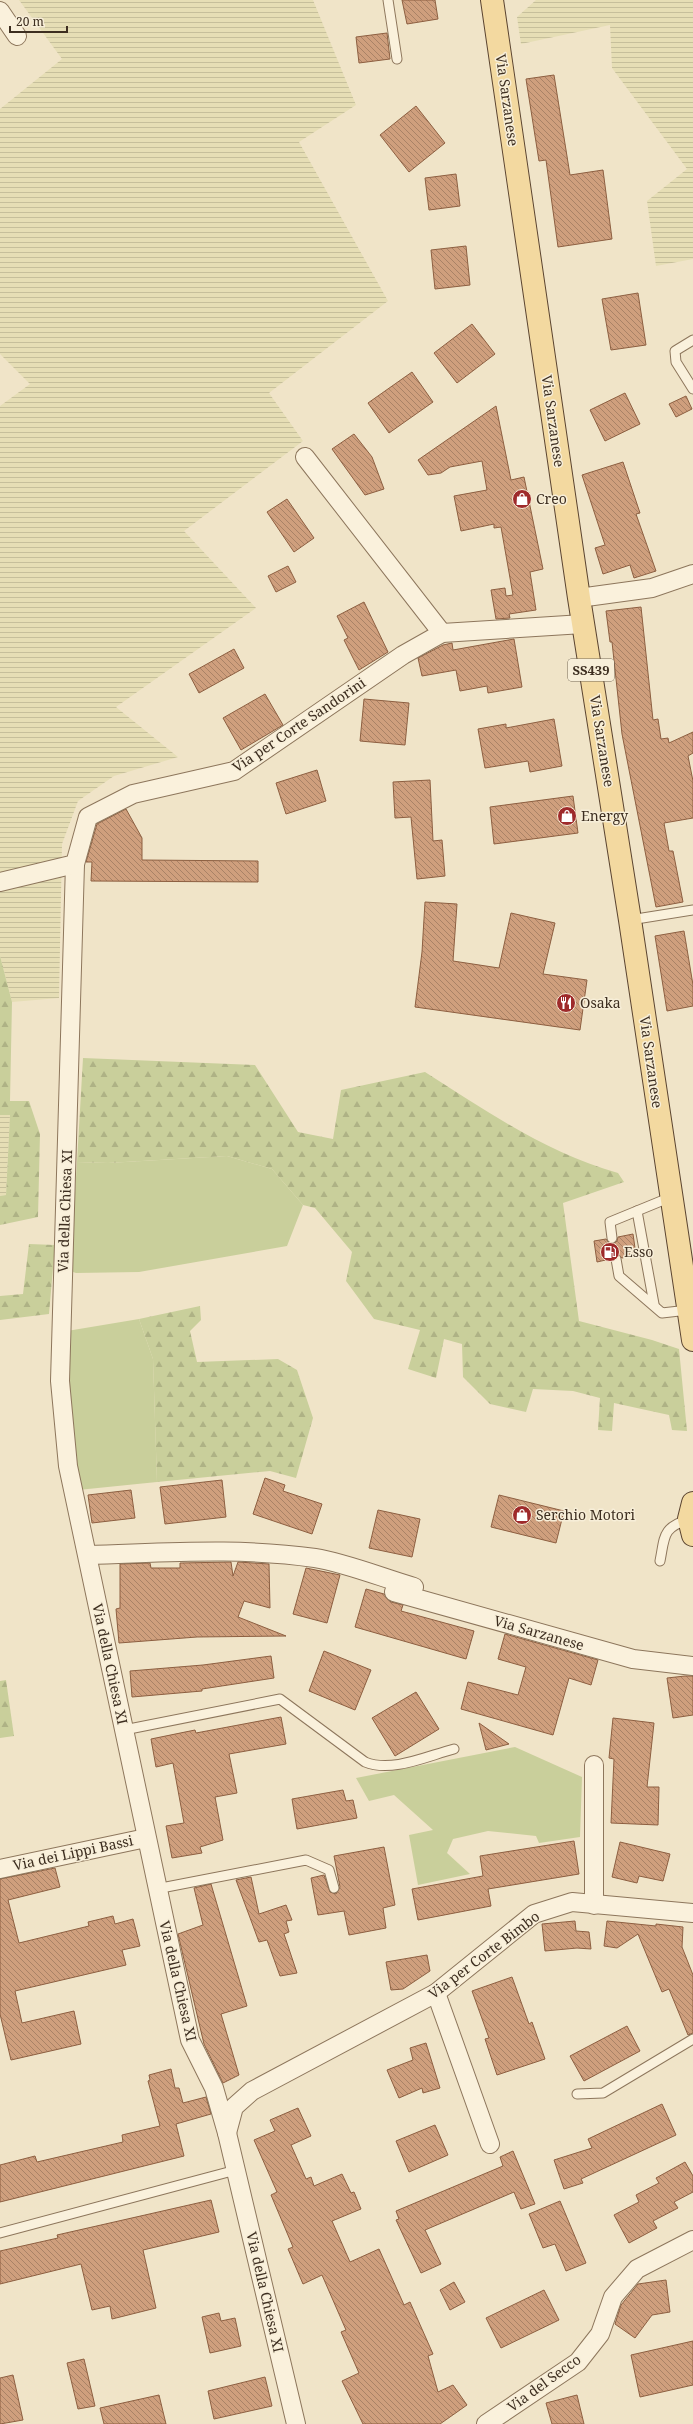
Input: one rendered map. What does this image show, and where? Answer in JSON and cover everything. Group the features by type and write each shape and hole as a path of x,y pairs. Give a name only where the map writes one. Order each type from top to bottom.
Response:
{"main road":[{"name":"Via Sarzanese","path":"492,0 579,598 630,920 693,1340"}],"street":[{"path":"0,11 17,36"},
{"path":"306,457 442,633"},
{"path":"579,598 652,588 693,574"},
{"name":"Via per Corte Sandorini","path":"75,864 88,817 133,794 234,771 402,655 442,633 583,624"},
{"path":"0,882 75,864"},
{"name":"Via della Chiesa XI","path":"75,864 60,1381 68,1466 88,1555 156,1889 190,2040 214,2088 227,2133 296,2424"},
{"path":"88,1555 234,1550 262,1552 317,1558 414,1587"},
{"name":"Via Sarzanese","path":"387,1590 633,1659 693,1666"},
{"path":"594,1765 594,1905"},
{"name":"Via dei Lippi Bassi","path":"0,1869 146,1838"},
{"name":"Via per Corte Bimbo","path":"227,2133 234,2107 252,2091 436,1993 534,1914 572,1902 693,1913"},
{"path":"436,1993 490,2144"},
{"name":"Via del Secco","path":"486,2424 578,2362 600,2334 613,2297 637,2269 693,2240"}],"lane":[{"path":"388,0 397,59"},
{"path":"693,340 675,351 676,362 693,389"},
{"path":"630,920 693,910"},
{"path":"612,1238 610,1222 671,1196"},
{"path":"637,1211 654,1304"},
{"path":"616,1258 619,1276 654,1304 662,1313 688,1310"},
{"path":"660,1561 666,1532 673,1524 692,1519"},
{"path":"124,1730 280,1700 365,1762 376,1767 392,1766 454,1749"},
{"path":"156,1889 306,1860 329,1870 334,1888"},
{"path":"577,2094 603,2093 693,2039"},
{"path":"0,2233 236,2170"}],"shaded area":[{"path":"19,0 313,0 356,105 299,142 388,301 269,393 303,441 184,531 256,608 116,707 178,757 114,776 78,801 62,844 59,998 12,1002 0,956 0,406 30,384 0,354 0,109 62,59"},
{"path":"536,0 693,0 693,259 656,266 647,201 687,169 612,68 610,25 521,44 517,17"},
{"path":"0,1115 10,1115 6,1195 0,1196"}],"green space":[{"path":"0,956 12,1002 10,1101 29,1101 40,1134 38,1217 0,1225 0,1196 6,1195 10,1115 0,1115"},
{"path":"83,1058 255,1065 298,1132 333,1139 341,1090 425,1072 494,1116 542,1143 592,1165 618,1173 624,1182 563,1203 579,1321 652,1340 679,1349 687,1431 672,1430 669,1415 614,1403 612,1431 598,1430 600,1398 573,1391 533,1389 526,1412 490,1404 463,1377 462,1344 444,1339 436,1378 408,1369 420,1330 374,1319 346,1281 352,1252 315,1208 303,1205 272,1169 227,1156 108,1163 77,1162"},
{"path":"227,1156 272,1169 303,1205 287,1246 139,1272 76,1273 70,1271 77,1162 108,1163"},
{"path":"29,1244 55,1245 49,1314 0,1320 0,1296 23,1294"},
{"path":"200,1306 201,1320 190,1331 197,1362 278,1359 297,1370 313,1418 296,1478 270,1471 157,1482 153,1359 139,1319"},
{"path":"139,1319 153,1359 157,1482 78,1490 65,1382 67,1331"},
{"path":"6,1680 14,1736 0,1738 0,1681"},
{"path":"515,1747 582,1777 580,1837 539,1843 536,1836 488,1831 453,1839 447,1853 470,1874 418,1885 409,1835 433,1830 394,1795 369,1801 356,1778"}],"building":[{"path":"402,0 435,0 438,19 407,24"},
{"path":"387,33 390,59 359,63 356,37"},
{"path":"554,75 570,175 603,170 612,239 558,247 546,160 539,161 526,79"},
{"path":"416,106 445,143 409,172 380,135"},
{"path":"456,174 460,206 429,210 425,178"},
{"path":"466,246 470,285 435,289 431,250"},
{"path":"638,293 646,345 611,350 602,299"},
{"path":"472,324 495,354 457,383 434,353"},
{"path":"412,372 433,402 389,433 368,403"},
{"path":"625,393 640,424 605,441 590,410"},
{"path":"686,396 692,409 676,417 669,404"},
{"path":"496,406 511,480 524,477 543,569 530,572 536,610 509,614 510,618 496,619 491,590 505,588 506,596 513,595 501,527 494,528 494,524 461,531 454,496 487,490 482,461 450,467 441,473 428,475 418,460"},
{"path":"354,434 372,457 384,489 365,495 332,449"},
{"path":"623,462 640,513 636,514 656,571 634,578 630,565 603,574 595,548 605,545 582,475"},
{"path":"287,499 314,538 294,552 267,512"},
{"path":"288,566 296,582 276,592 268,576"},
{"path":"364,602 388,652 359,670 344,640 348,638 337,616"},
{"path":"641,607 653,720 658,719 661,739 668,738 669,743 693,732 693,753 688,756 693,781 693,818 664,823 669,851 673,851 683,902 656,907 622,734 612,642 610,642 606,611"},
{"path":"514,639 522,687 488,693 487,686 460,691 456,670 422,676 418,658 443,645 452,643 453,650"},
{"path":"234,649 244,668 199,693 189,674"},
{"path":"265,694 283,725 241,750 223,718"},
{"path":"364,699 409,703 405,745 360,741"},
{"path":"554,719 562,766 530,772 528,761 485,768 478,729 506,724 506,728"},
{"path":"317,770 326,801 286,814 276,783"},
{"path":"430,780 433,841 442,840 445,876 417,879 411,817 395,818 393,782"},
{"path":"573,796 578,833 494,844 490,807"},
{"path":"126,809 142,838 142,860 258,861 258,882 91,881 92,862 86,862 97,824"},
{"path":"425,902 457,904 453,961 499,968 511,913 555,923 543,974 587,980 580,1030 415,1007 422,952"},
{"path":"684,931 693,985 693,1006 667,1011 655,936"},
{"path":"633,1234 636,1255 622,1258 615,1253 610,1259 597,1262 594,1241 606,1239 609,1243 613,1244 617,1241 618,1237"},
{"path":"265,1478 285,1485 283,1491 322,1504 312,1534 253,1514"},
{"path":"222,1480 226,1517 165,1524 160,1487"},
{"path":"131,1490 135,1518 92,1523 88,1495"},
{"path":"499,1495 564,1511 556,1543 491,1527"},
{"path":"378,1510 420,1519 412,1557 369,1548"},
{"path":"231,1562 233,1576 238,1562 269,1564 270,1608 244,1601 238,1617 286,1636 197,1637 119,1643 116,1609 120,1608 120,1564 150,1563 151,1568 180,1568 180,1563"},
{"path":"306,1568 340,1575 327,1623 293,1614"},
{"path":"366,1589 384,1594 391,1602 403,1605 401,1611 474,1631 466,1659 355,1627"},
{"path":"505,1634 598,1660 591,1685 569,1678 553,1735 461,1709 468,1682 518,1695 526,1667 498,1659"},
{"path":"324,1651 371,1670 355,1710 309,1691"},
{"path":"271,1656 274,1678 202,1689 202,1691 132,1697 130,1671 203,1665"},
{"path":"693,1676 693,1715 673,1718 667,1678"},
{"path":"416,1692 439,1729 395,1756 372,1718"},
{"path":"281,1717 286,1744 229,1754 237,1793 215,1797 223,1840 200,1847 202,1853 172,1858 166,1826 184,1823 173,1763 156,1767 151,1739 195,1730 196,1733"},
{"path":"613,1718 654,1723 647,1787 659,1787 658,1825 611,1823 614,1759 609,1758"},
{"path":"479,1723 509,1744 486,1750"},
{"path":"343,1790 346,1801 353,1800 357,1818 297,1829 292,1799"},
{"path":"574,1841 579,1874 488,1889 491,1906 418,1920 412,1889 483,1876 480,1856"},
{"path":"620,1842 670,1854 663,1881 639,1876 637,1883 612,1877"},
{"path":"384,1847 395,1905 383,1908 386,1928 349,1935 344,1911 318,1915 311,1878 324,1875 330,1892 336,1894 340,1887 334,1856"},
{"path":"55,1868 60,1887 8,1900 19,1943 89,1926 88,1922 113,1916 115,1924 133,1919 140,1946 122,1950 126,1965 15,1991 22,2023 74,2011 81,2044 11,2060 0,2014 0,1879"},
{"path":"251,1877 259,1914 286,1905 292,1920 286,1921 289,1932 284,1934 297,1973 280,1976 267,1940 259,1942 236,1880"},
{"path":"211,1884 247,2006 221,2014 239,2075 223,2083 204,2044 178,1934 203,1925 194,1888"},
{"path":"575,1921 576,1931 589,1932 591,1949 577,1948 545,1951 542,1924"},
{"path":"607,1921 683,1927 682,1947 693,1975 693,2033 688,2035 669,1989 662,1992 638,1934 617,1948 604,1946"},
{"path":"427,1955 430,1971 403,1989 391,1990 386,1962"},
{"path":"512,1977 529,2024 532,2022 545,2059 497,2075 485,2039 489,2038 472,1991"},
{"path":"627,2026 640,2051 584,2081 570,2056"},
{"path":"426,2043 440,2088 423,2093 422,2088 399,2098 387,2070 413,2060 410,2048"},
{"path":"171,2069 175,2088 179,2088 183,2103 206,2097 211,2114 176,2124 184,2156 0,2202 0,2165 35,2156 37,2162 123,2142 122,2135 160,2126 148,2081 150,2080 149,2075"},
{"path":"662,2104 676,2135 581,2179 583,2183 564,2189 554,2160 592,2148 588,2139"},
{"path":"298,2108 311,2136 291,2145 306,2179 311,2177 314,2186 342,2174 351,2193 354,2192 361,2209 332,2221 350,2262 379,2249 404,2305 410,2302 433,2354 428,2356 438,2392 453,2385 467,2405 440,2424 363,2424 342,2381 359,2373 341,2332 346,2330 322,2275 303,2284 288,2249 293,2247 271,2195 277,2192 254,2140 275,2131 270,2120"},
{"path":"435,2125 448,2155 409,2172 396,2141"},
{"path":"513,2151 535,2204 521,2209 514,2192 425,2230 441,2264 421,2273 396,2220 399,2219 396,2211 503,2166 500,2157"},
{"path":"685,2162 693,2176 693,2192 674,2202 678,2208 653,2221 657,2228 629,2243 614,2215 639,2202 636,2195 659,2183 656,2178"},
{"path":"211,2200 219,2232 143,2250 156,2308 112,2319 110,2306 92,2310 81,2264 0,2284 0,2251 58,2238 57,2235"},
{"path":"560,2201 586,2263 566,2271 555,2244 543,2248 529,2214"},
{"path":"666,2280 670,2312 652,2315 635,2338 615,2324 621,2305 638,2284"},
{"path":"454,2282 465,2302 450,2310 440,2290"},
{"path":"544,2290 559,2320 501,2348 486,2318"},
{"path":"219,2313 221,2321 235,2318 241,2346 210,2353 202,2317"},
{"path":"693,2341 693,2385 640,2397 631,2355"},
{"path":"84,2359 95,2406 78,2409 67,2363"},
{"path":"13,2375 23,2420 0,2424 0,2378"},
{"path":"265,2377 272,2406 214,2419 208,2391"},
{"path":"159,2395 166,2424 104,2424 100,2408"},
{"path":"577,2395 584,2424 552,2424 546,2403"}],"place":[{"name":"Creo","path":"522,499"},
{"name":"Energy","path":"567,816"},
{"name":"Osaka","path":"566,1003"},
{"name":"Esso","path":"610,1252"},
{"name":"Serchio Motori","path":"522,1515"}]}
